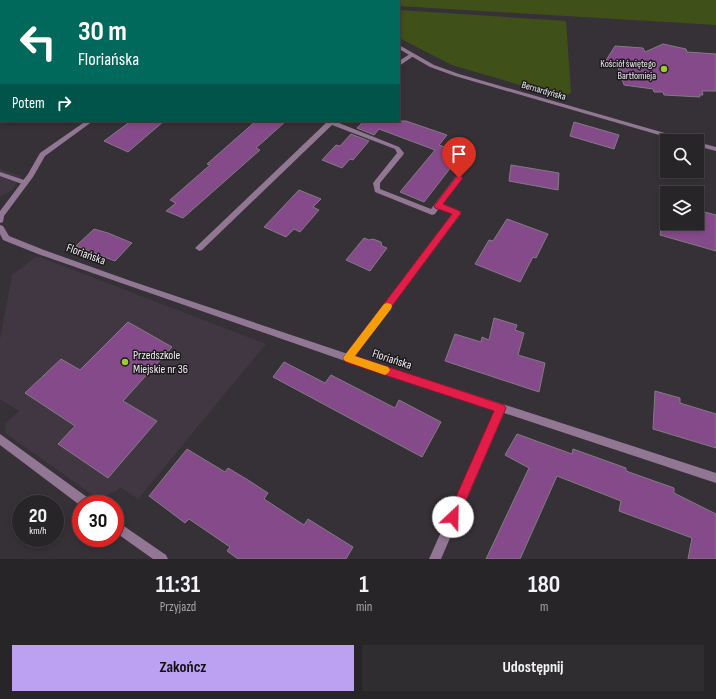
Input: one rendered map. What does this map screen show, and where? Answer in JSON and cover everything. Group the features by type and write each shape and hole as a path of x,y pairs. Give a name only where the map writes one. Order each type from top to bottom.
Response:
{"street":[{"name":"Bernardyńska","path":"400,48 432,66 457,75 663,134"},
{"path":"400,63 412,55"},
{"path":"0,220 0,216 42,155 89,122"},
{"path":"200,248 329,122"},
{"path":"332,122 397,148 401,153 376,183 377,190 432,212 459,178"},
{"path":"704,146 716,149"},
{"path":"0,174 24,183"},
{"path":"348,358 457,213 438,206"},
{"name":"Floriańska","path":"0,228 6,238 41,252 348,358 716,478"},
{"path":"435,559 501,408"},
{"path":"0,439 75,495"},
{"path":"124,532 162,559"}],"shaded area":[{"path":"0,169 21,176 11,191 0,197"},
{"name":"Przedszkole Miejskie nr 36","path":"37,256 266,344 138,499 120,487 116,491 106,495 93,495 5,433 6,423 19,411 0,399 0,340 12,275"}],"green space":[{"path":"400,0 716,0 716,25 400,6"},
{"path":"400,10 566,21 571,93 561,97 452,65 400,39"}],"building":[{"name":"Kościół świętego Bartłomieja","path":"663,44 686,49 687,52 716,54 716,91 702,91 703,95 699,95 700,97 664,95 663,92 654,92 653,89 624,85 618,68 619,66 605,62 615,46 643,48 645,52"},
{"path":"406,121 447,135 439,145 462,153 424,202 400,192 435,150 379,129 374,135 357,128 362,123"},
{"path":"130,122 163,122 128,152 104,141"},
{"path":"255,122 285,122 256,148 260,150 183,218 166,211 176,203 170,200 210,165 207,164"},
{"path":"574,122 619,135 614,149 570,136"},
{"path":"351,134 369,141 353,160 350,159 342,168 322,160 336,145 340,146"},
{"path":"511,165 559,173 558,190 509,181"},
{"path":"299,190 321,199 313,207 319,210 300,232 294,229 286,237 264,227"},
{"path":"704,212 716,215 716,251 660,235 661,230 704,230"},
{"path":"507,219 548,234 536,258 533,257 520,282 475,264 489,240 493,241"},
{"path":"94,229 132,243 115,261 76,246"},
{"path":"364,238 381,242 382,246 387,248 370,271 346,260"},
{"path":"494,318 517,325 515,330 524,333 518,355 545,363 539,392 445,361 455,334 481,342 482,337 489,340"},
{"path":"128,322 172,347 123,401 157,421 108,478 58,444 75,426 25,393 61,359 80,370"},
{"path":"284,362 325,383 331,375 395,408 399,400 441,422 422,457 273,377"},
{"path":"655,391 680,398 680,403 716,414 716,448 653,429"},
{"path":"517,434 572,454 573,449 626,468 626,471 674,488 674,493 716,514 716,559 688,559 692,538 619,511 621,501 557,476 520,559 486,559 529,468 505,455"},
{"path":"187,449 225,472 228,468 248,480 268,493 264,499 304,525 308,519 353,547 346,559 238,559 227,551 230,547 189,519 185,523 149,496"}],"slow traffic":[{"path":"385,370 348,358 387,306"}],"place":[{"name":"Kościół świętego Bartłomieja","path":"664,69"},
{"name":"Przedszkole Miejskie nr 36","path":"125,362"}],"route":[{"path":"453,517 501,408 348,358 457,213 438,206 459,178"}]}
